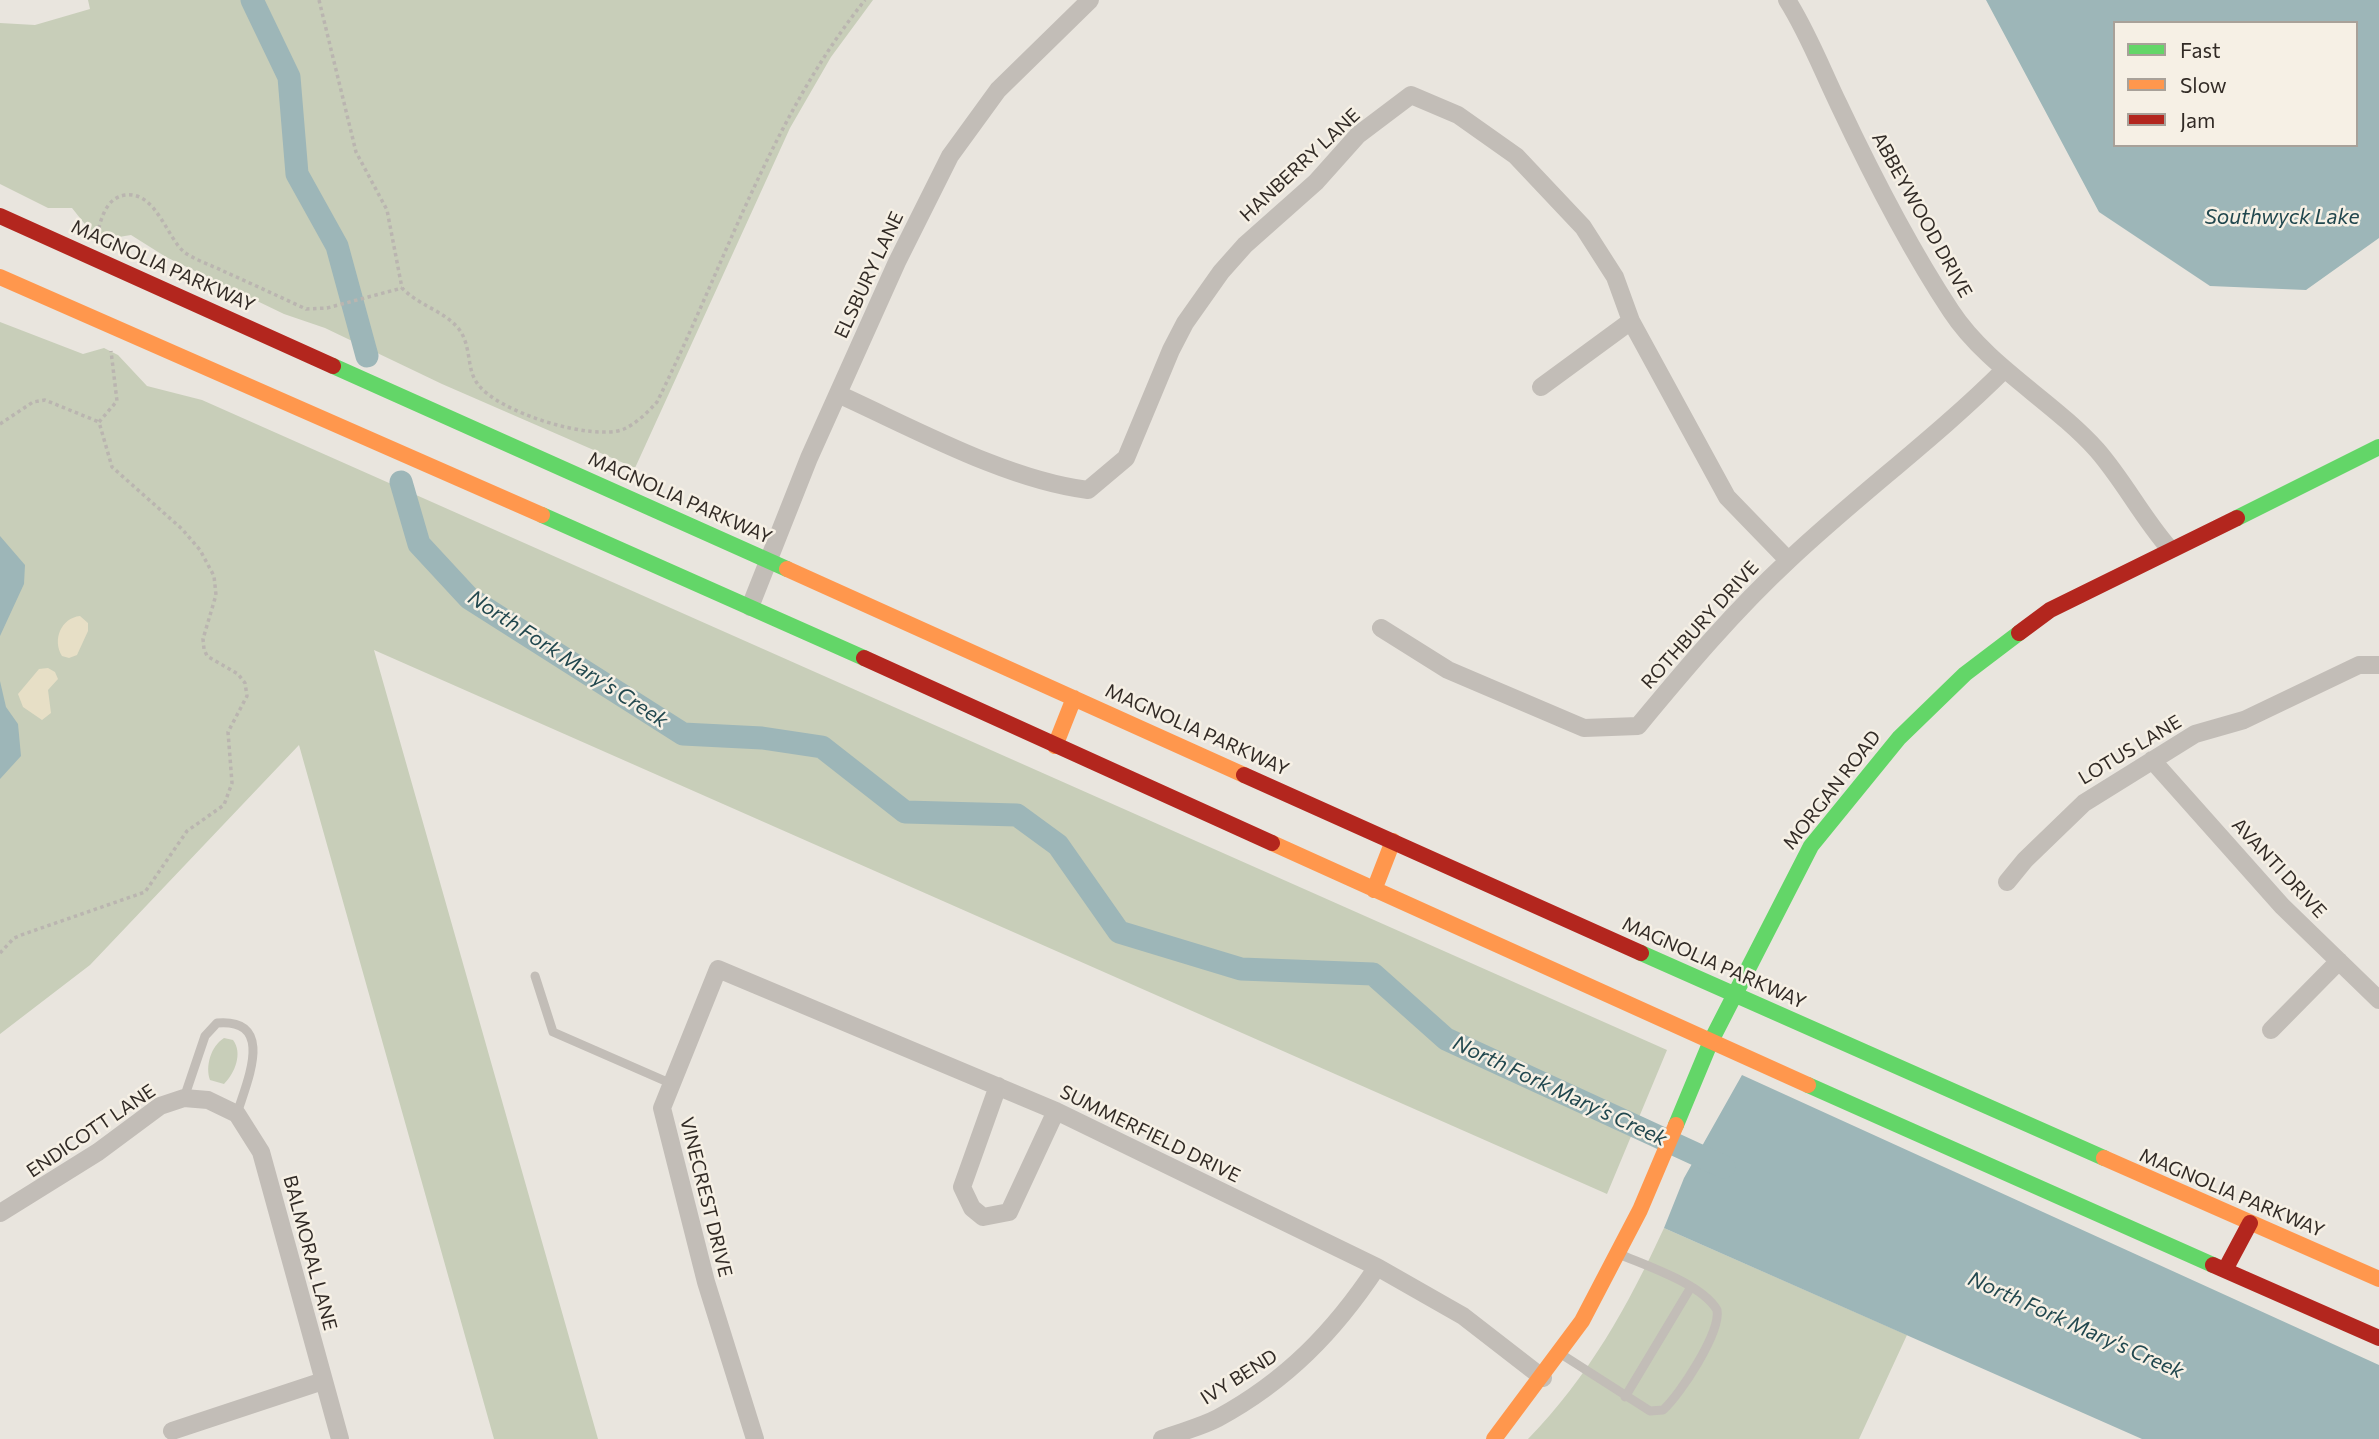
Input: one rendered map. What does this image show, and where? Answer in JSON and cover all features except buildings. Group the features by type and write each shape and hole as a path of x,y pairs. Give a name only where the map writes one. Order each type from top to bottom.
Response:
{"main road":[{"name":"MAGNOLIA PARKWAY","path":"0,215 1735,995 2379,1279"},
{"path":"0,277 750,607 1374,890 2379,1338"},
{"name":"MORGAN ROAD","path":"1494,1439 1543,1378 1582,1321 1652,1181 1712,1041 1811,846 1899,738 1965,674 2050,610 2169,548 2379,447"},
{"path":"1055,746 1074,698"},
{"path":"1374,890 1393,841"},
{"path":"2226,1268 2250,1223"}],"street":[{"name":"ELSBURY LANE","path":"750,607 838,394 897,262 950,156 998,90 1090,0"},
{"name":"ABBEYWOOD DRIVE","path":"1787,0 1906,236 1952,313 2005,369 2045,401 2096,449 2127,489 2146,522 2169,548"},
{"name":"HANBERRY LANE","path":"838,394 972,453 1057,486 1088,490 1126,458 1176,341 1222,272 1253,237 1316,182 1358,135 1411,95 1458,115 1516,156 1583,228 1615,277 1631,321 1727,497 1788,560"},
{"path":"1541,387 1631,321"},
{"name":"ROTHBURY DRIVE","path":"1381,628 1448,670 1584,727 1638,726 1713,636 1788,560 1959,415 2005,369"},
{"name":"LOTUS LANE","path":"2007,882 2084,803 2195,734 2244,720 2359,666 2379,665"},
{"name":"AVANTI DRIVE","path":"2152,760 2282,906 2379,1000"},
{"path":"2271,1030 2339,961"},
{"name":"VINECREST DRIVE","path":"718,969 662,1108 706,1282 755,1439"},
{"name":"SUMMERFIELD DRIVE","path":"718,969 1056,1111 1377,1267 1463,1316 1543,1378"},
{"path":"998,1086 962,1187 972,1208 983,1217 1009,1212 1056,1111"},
{"name":"ENDICOTT LANE","path":"0,1213 99,1152 160,1106 184,1098 208,1100 237,1114"},
{"name":"BALMORAL LANE","path":"237,1114 261,1152 340,1439"},
{"name":"IVY BEND","path":"1162,1439 1216,1419 1291,1370 1348,1311 1377,1267"},
{"path":"172,1432 323,1381"}],"lane":[{"path":"535,976 553,1032 672,1084"},
{"path":"184,1098 205,1035 217,1023 232,1022 245,1028 254,1041 253,1060 237,1114"},
{"path":"1559,1354 1650,1411 1663,1410 1681,1389 1718,1319 1712,1302 1692,1287 1618,1253"},
{"path":"1625,1397 1692,1287"}],"path":[{"path":"319,0 356,152 387,209 402,288 459,329 468,347 475,381 487,396 509,409 538,420 585,430 622,430 644,416 657,402 783,126 807,81 865,0"},
{"path":"97,235 103,212 113,201 126,195 142,199 156,210 169,236 186,254 306,309 327,308 402,288"},
{"path":"99,422 117,401 111,351"},
{"path":"0,424 33,402 45,400 99,422"},
{"path":"0,953 14,938 145,892 187,831 224,805 230,792 228,732 247,696 245,683 238,674 207,656 204,649 203,639 216,595 214,576 200,550 182,529 112,467 99,422"}],"green space":[{"path":"88,0 873,0 831,57 790,128 635,468 442,384 325,328 284,314 166,257 131,235 102,237 85,225 72,208 48,208 0,184 0,23 35,25 90,9"},
{"path":"0,322 83,354 104,348 118,355 147,386 202,400 1667,1050 1607,1194 374,650 598,1439 494,1439 299,745 90,965 0,1034"},
{"path":"224,1038 233,1040 237,1057 234,1069 224,1084 210,1080 208,1069 213,1051"},
{"path":"1664,1228 1907,1335 1859,1439 1528,1439 1570,1391 1605,1340 1636,1286"}],"sand":[{"path":"80,616 88,623 88,631 77,655 69,658 62,656 58,643 60,631 68,621"},
{"path":"48,668 55,672 58,679 48,690 51,713 42,720 23,707 18,694 39,669"}],"water":[{"name":"Southwyck Lake","path":"1986,0 2379,0 2379,238 2306,290 2210,286 2099,212"},
{"path":"0,536 25,565 24,584 0,636"},
{"path":"0,681 6,707 18,724 21,756 0,779"},
{"path":"1742,1075 2379,1365 2379,1439 2142,1439 1664,1228 1684,1178"}],"waterway":[{"name":"North Fork Mary's Creek","path":"252,0 289,77 297,174 337,246 367,356"},
{"name":"North Fork Mary's Creek","path":"401,482 419,544 469,598 683,734 762,738 822,747 905,812 1017,815 1058,845 1119,932 1241,969 1373,974 1446,1039 1724,1167"}],"traffic: fast":[{"path":"333,366 787,569"},
{"path":"2237,518 2379,447"},
{"path":"542,515 864,658"},
{"path":"1676,1125 1711,1041 1811,846 1899,738 1965,674 2019,633"},
{"path":"1641,953 2104,1158"},
{"path":"1808,1085 2213,1265"}],"traffic: slow":[{"path":"0,277 542,515"},
{"path":"787,569 1244,775"},
{"path":"1055,746 1074,698"},
{"path":"1374,890 1393,841"},
{"path":"1272,843 1808,1085"},
{"path":"1494,1439 1582,1321 1640,1210 1676,1125"},
{"path":"2104,1158 2379,1279"}],"traffic: jam":[{"path":"0,216 333,366"},
{"path":"2019,633 2050,610 2237,518"},
{"path":"864,658 1272,843"},
{"path":"1244,775 1641,953"},
{"path":"2226,1268 2250,1223"},
{"path":"2213,1265 2379,1338"}]}
